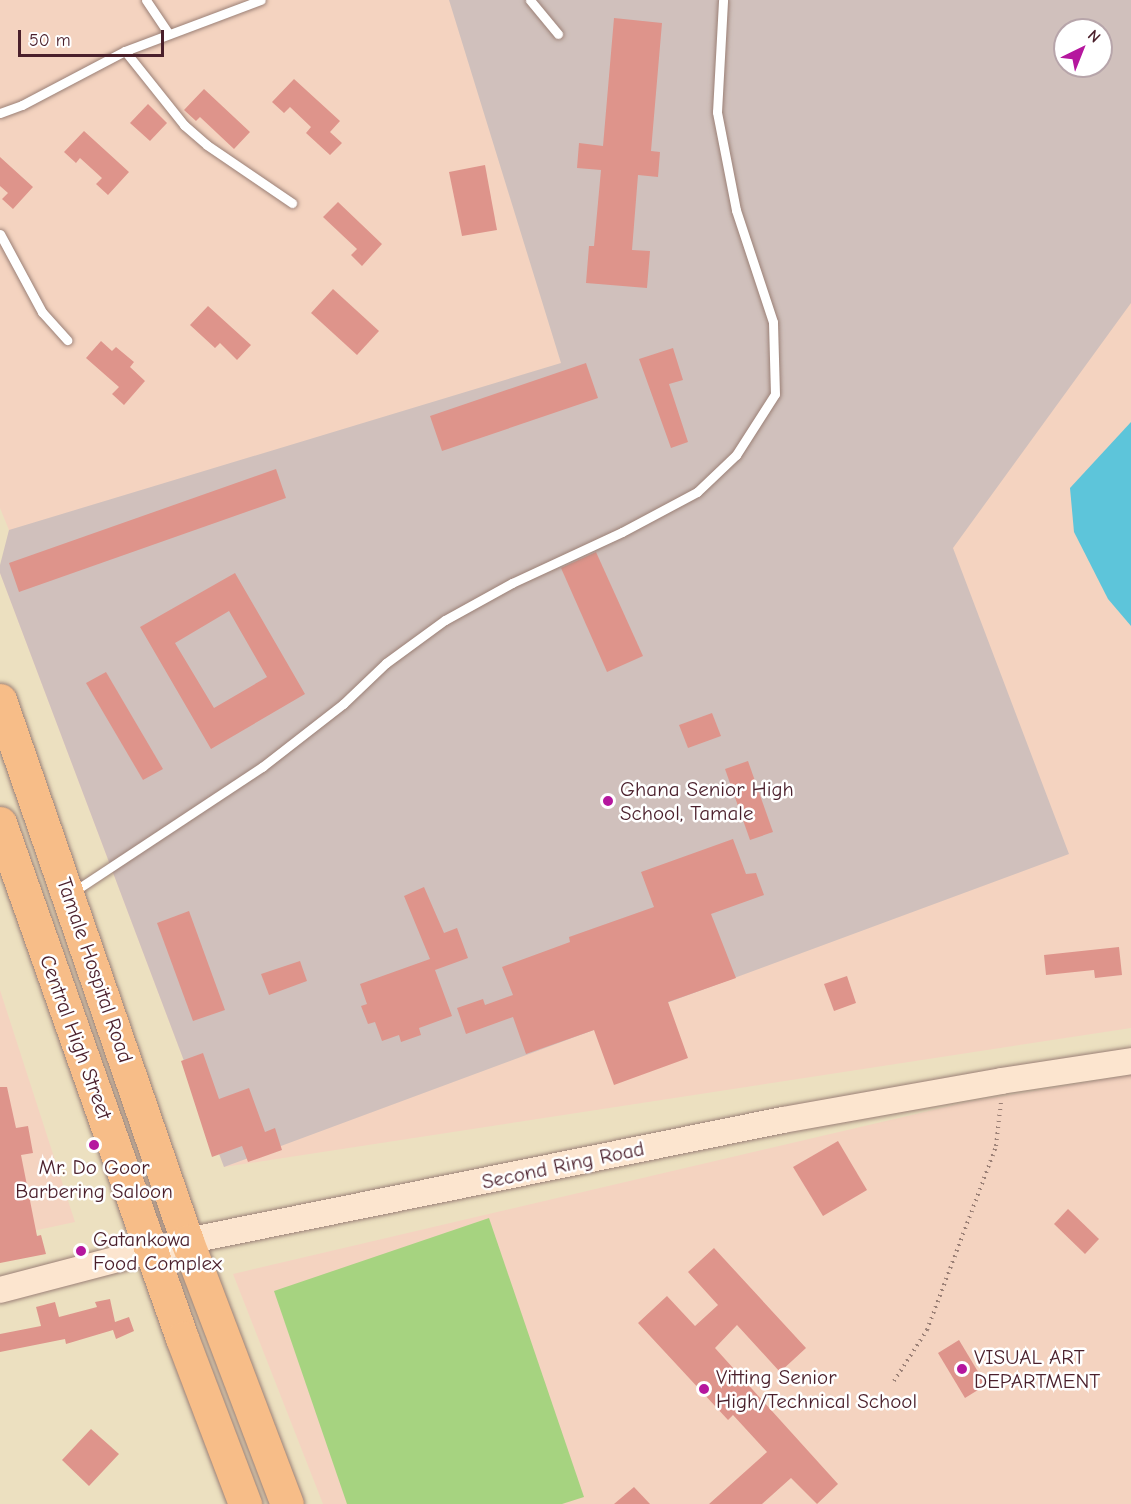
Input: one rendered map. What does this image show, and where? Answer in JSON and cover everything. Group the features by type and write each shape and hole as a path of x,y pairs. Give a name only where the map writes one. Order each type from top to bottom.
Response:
{"highway":[{"name":"Tamale Hospital Road","path":"0,700 187,1241 287,1504"},
{"name":"Central High Street","path":"0,823 153,1250 182,1338 245,1504"}],"street":[{"name":"Second Ring Road","path":"0,1290 187,1241 783,1120 1001,1081 1131,1061"}],"lane":[{"path":"146,0 168,33"},
{"path":"0,113 22,105 125,51 261,0"},
{"path":"530,0 558,34"},
{"path":"69,895 262,767 343,704 386,663 445,620 512,583 622,532 697,492 736,455 775,394 774,334 773,322 736,210 717,112 723,0"},
{"path":"125,51 184,125 292,204"},
{"path":"0,234 42,312 67,340"}],"path":[{"path":"894,1381 927,1330 992,1156 1002,1110 1001,1081"}],"shaded area":[{"name":"Ghana Senior High School, Tamale","path":"0,0 1131,0 1131,1028 224,1167 0,573 9,530 0,508"},
{"name":"Ghana Senior High School, Tamale","path":"449,0 1131,0 1131,303 953,548 1069,854 224,1167 0,573 9,530 561,363"},
{"path":"0,990 75,1222 0,1238"},
{"name":"Vitting Senior High/Technical School","path":"1131,1075 1131,1504 323,1504 233,1274 967,1102"}],"green space":[{"path":"489,1218 584,1497 562,1504 347,1504 274,1291"}],"water":[{"path":"1131,422 1131,626 1108,599 1074,532 1070,488"}],"building":[{"path":"614,18 662,23 651,151 660,152 658,177 638,175 632,250 650,251 647,288 586,283 589,246 594,246 601,170 577,168 579,143 603,146"},
{"path":"294,79 340,121 330,132 342,143 330,155 306,133 311,127 290,107 284,113 272,102"},
{"path":"204,89 250,132 234,149 200,117 196,121 184,110"},
{"path":"148,104 167,123 150,141 130,123"},
{"path":"84,131 129,172 108,195 96,184 102,178 80,158 76,163 64,152"},
{"path":"0,157 33,187 13,209 2,199 8,193 0,186"},
{"path":"485,165 497,230 462,236 449,172"},
{"path":"338,202 382,244 362,266 351,255 357,249 323,217"},
{"path":"333,289 379,331 357,355 311,313"},
{"path":"208,306 251,345 237,360 220,343 215,348 190,325"},
{"path":"101,341 112,351 116,347 134,362 130,367 145,381 124,405 112,394 119,387 86,358"},
{"path":"673,348 683,380 669,384 688,442 671,448 639,359"},
{"path":"586,363 598,398 442,451 430,416"},
{"path":"276,469 286,498 19,592 9,563"},
{"path":"596,552 643,656 607,672 561,568"},
{"path":"235,573 305,694 211,749 140,627","holes":["229,611 267,677 214,708 175,643"]},
{"path":"106,672 163,769 143,780 86,683"},
{"path":"712,713 721,736 688,748 679,725"},
{"path":"748,761 773,832 750,840 725,769"},
{"path":"733,839 746,874 756,873 764,895 711,914 736,978 668,1002 688,1058 614,1085 594,1030 526,1054 513,1017 466,1034 457,1008 483,999 485,1005 513,995 502,967 570,942 569,937 654,907 641,872"},
{"path":"424,887 444,933 457,928 468,958 435,970 452,1016 419,1028 421,1035 401,1042 399,1035 382,1041 375,1022 368,1024 361,1006 367,1004 360,984 430,959 404,896"},
{"path":"189,911 225,1010 193,1021 157,923"},
{"path":"1119,947 1122,975 1095,978 1094,970 1046,975 1044,955"},
{"path":"300,961 307,981 269,995 261,974"},
{"path":"847,976 856,1003 834,1011 824,984"},
{"path":"203,1053 219,1099 249,1088 265,1132 275,1128 282,1150 248,1162 242,1146 212,1157 181,1061"},
{"path":"0,1087 7,1087 16,1128 28,1126 33,1153 21,1155 37,1236 41,1235 46,1254 0,1263"},
{"path":"838,1141 867,1190 823,1216 793,1167"},
{"path":"1068,1209 1099,1239 1085,1254 1054,1224"},
{"path":"714,1248 806,1348 780,1372 737,1325 715,1348 838,1484 817,1504 791,1478 762,1504 709,1504 767,1452 733,1415 728,1420 638,1323 667,1296 695,1326 718,1305 688,1272"},
{"path":"110,1299 115,1322 129,1317 134,1331 116,1339 113,1330 66,1344 65,1339 0,1352 0,1334 41,1326 36,1307 55,1302 59,1317 97,1307 95,1302"},
{"name":"VISUAL ART DEPARTMENT","path":"959,1340 986,1385 965,1398 938,1353"},
{"path":"91,1429 119,1454 89,1486 62,1460"},
{"path":"634,1487 650,1504 614,1504"}],"place":[{"name":"Ghana Senior High School, Tamale","path":"608,801"},
{"name":"Mr. Do Goor Barbering Saloon","path":"94,1145"},
{"name":"Gatankowa Food Complex","path":"81,1251"},
{"name":"VISUAL ART DEPARTMENT","path":"962,1369"},
{"name":"Vitting Senior High/Technical School","path":"704,1389"}]}
